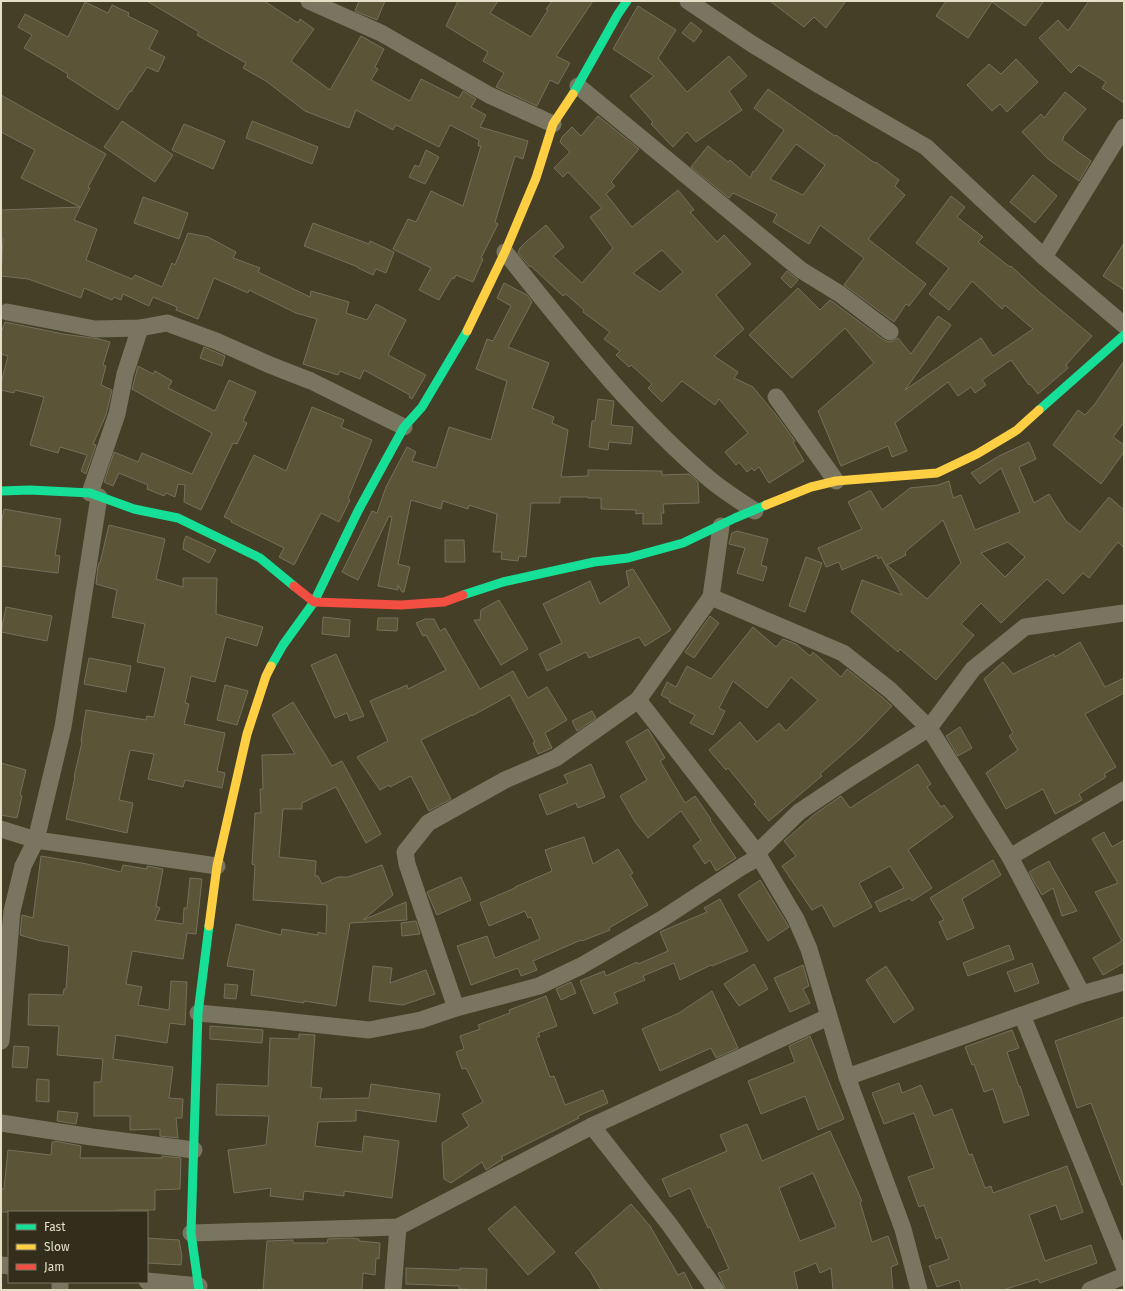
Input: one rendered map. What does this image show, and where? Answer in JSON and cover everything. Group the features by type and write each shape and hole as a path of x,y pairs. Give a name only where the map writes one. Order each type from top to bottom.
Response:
{"street":[{"path":"310,1 381,32 489,95 553,124"},
{"path":"148,1281 199,1288 192,1233 198,1013 217,866 247,734 266,676 283,645 314,602 358,511 404,427 422,407 461,342 505,252 536,178 553,124 578,86 618,14 627,1"},
{"path":"688,1 752,44 926,147 1044,257 1124,325"},
{"path":"578,86 801,270 840,294 890,332"},
{"path":"1044,257 1124,127"},
{"path":"505,252 605,376 656,430 714,482 755,511"},
{"path":"7,312 95,329 140,328 167,323 216,341 311,381 404,427"},
{"path":"1,1041 12,911 23,866 36,840 63,727 94,495 117,414 125,374 140,328"},
{"path":"1,491 30,490 94,495 134,509 178,518 260,558 314,602 401,606 444,602 503,582 594,562 628,558 683,543 736,518 811,487 836,481 937,473 977,454 1017,430 1124,335"},
{"path":"776,398 836,481"},
{"path":"456,1008 407,864 405,852 428,823 505,780 556,758 638,700 711,597 721,526"},
{"path":"711,597 843,654 890,690 929,728 1010,857 1082,994"},
{"path":"198,1013 265,1018 370,1030 421,1020 456,1008 539,986 581,966 662,919 758,855 799,812 929,728 973,669 1026,627 1124,612"},
{"path":"638,700 758,855 796,919 809,949 847,1077 903,1229 919,1290"},
{"path":"1010,857 1124,790"},
{"path":"1,828 36,840 217,866"},
{"path":"847,1077 1082,994 1124,982"},
{"path":"1022,1015 1124,1266"},
{"path":"192,1233 398,1226 592,1126 828,1017"},
{"path":"1,1123 92,1137 194,1150"},
{"path":"592,1126 669,1224 716,1290"},
{"path":"393,1290 398,1226"},
{"path":"1090,1290 1124,1276"}],"building":[{"path":"147,1 264,1 298,23 300,19 314,29 291,61 330,90 361,36 384,49 375,67 378,69 371,80 410,101 421,79 459,98 463,91 476,99 471,107 486,115 480,127 528,141 523,159 515,156 495,222 498,224 481,258 483,259 473,282 456,275 454,279 452,278 439,300 419,290 431,268 393,249 408,219 416,222 431,191 463,206 481,146 478,146 479,140 450,125 439,147 396,125 393,130 356,110 349,128 305,111 266,81 243,68 246,63 197,35 199,32"},
{"path":"359,1 385,1 377,20 355,11"},
{"path":"458,1 498,1 490,13 531,37 552,1 593,1 556,56 570,63 558,84 550,80 537,106 496,87 504,73 483,61 488,52 446,26"},
{"path":"770,1 846,1 826,28 814,17 804,27"},
{"path":"946,1 1044,1 1025,26 992,2 968,38 936,16"},
{"path":"1089,1 1124,1 1124,103 1102,88 1106,82 1079,65 1071,73 1039,38 1058,20 1068,31"},
{"path":"85,2 108,13 112,5 129,13 128,16 158,31 149,49 165,57 158,72 147,67 118,110 67,77 68,74 24,48 32,35 18,27 25,14 68,37"},
{"path":"638,6 676,30 658,58 687,92 729,56 747,76 729,91 742,110 696,142 687,132 673,147 651,124 653,122 630,96 654,76 613,49"},
{"path":"691,22 702,31 694,42 682,33"},
{"path":"1016,59 1038,82 1007,112 1000,104 992,111 967,85 989,64 1001,74"},
{"path":"768,89 835,136 836,135 875,163 876,162 899,180 895,186 905,195 868,239 926,284 909,306 906,304 894,322 844,285 864,258 820,225 809,244 773,222 777,214 733,193 729,198 691,167 708,146 728,162 730,160 750,178 753,171 754,172 784,130 754,108","holes":["796,144 825,165 803,195 770,179"]},
{"path":"1065,92 1086,109 1062,140 1091,161 1079,181 1048,159 1022,132 1041,114 1044,118"},
{"path":"1,95 106,154 88,187 90,188 74,220 97,229 86,260 132,279 135,275 162,287 172,263 175,265 188,233 208,237 236,252 233,258 260,268 258,272 310,297 311,291 349,302 346,313 367,320 376,304 406,320 388,355 426,375 412,399 409,397 410,395 364,370 360,379 340,371 338,375 303,364 317,319 296,313 249,290 248,293 214,278 198,319 176,310 177,307 153,297 149,306 123,294 121,300 114,297 112,300 84,288 81,298 28,279 1,276 3,238 1,238 1,210 80,207 21,178 35,150 1,132"},
{"path":"598,116 639,149 611,182 615,186 606,194 632,227 678,190 694,210 690,212 717,242 724,235 751,264 716,295 744,329 714,356 738,372 734,378 753,387 795,441 793,442 804,461 769,483 759,467 754,471 752,468 747,472 739,462 736,465 725,452 748,433 719,399 715,405 682,381 662,402 648,388 652,384 631,365 629,367 616,355 620,351 604,339 610,332 583,312 584,310 566,294 563,296 531,266 530,267 518,253 520,248 526,242 546,225 564,247 553,256 582,283 613,248 590,217 602,208 568,172 563,177 554,168 570,152 560,142 562,137 572,127 581,136","holes":["662,250 683,272 660,292 633,273"]},
{"path":"122,121 173,155 155,182 104,147"},
{"path":"252,121 318,147 312,164 246,138"},
{"path":"184,124 225,141 213,169 172,150"},
{"path":"426,150 439,157 425,184 409,177 415,165 419,167"},
{"path":"1033,175 1057,196 1035,223 1010,202"},
{"path":"951,196 965,207 957,217 983,237 978,242 1010,267 1011,266 1038,291 1092,336 1066,365 1068,368 1038,394 1030,384 1029,385 1011,360 982,380 986,385 975,393 971,387 958,396 948,382 895,423 907,451 892,457 888,446 841,466 818,411 874,363 845,328 792,378 749,335 798,288 820,310 830,300 884,340 889,342 898,338 911,354 938,316 951,325 905,390 981,338 993,356 1033,329 1005,305 1002,309 972,281 949,310 929,294 949,268 916,243"},
{"path":"143,197 188,213 179,239 134,223"},
{"path":"313,223 369,244 370,241 394,252 386,273 376,269 373,275 358,267 304,246"},
{"path":"1124,243 1124,290 1103,276"},
{"path":"787,271 798,280 791,288 781,278"},
{"path":"504,283 527,295 532,302 508,347 549,363 532,408 554,417 552,423 568,430 561,477 588,476 588,470 662,471 662,475 689,474 698,482 699,503 663,504 664,513 661,513 662,524 643,524 643,513 636,514 636,510 601,509 601,498 560,497 560,503 531,503 526,557 519,556 518,561 501,559 502,552 493,552 497,514 469,505 468,509 443,501 441,509 411,500 398,564 410,567 404,592 402,592 398,585 398,590 378,586 392,517 389,516 358,580 342,572 372,511 377,513 386,487 407,447 416,452 412,461 436,468 449,427 491,440 507,381 476,369 487,339 493,341 511,306 497,298"},
{"path":"5,322 110,342 103,365 106,366 101,385 112,390 106,415 93,444 96,445 86,474 81,471 87,455 60,447 58,453 30,445 44,397 15,390 14,393 1,390 1,383 8,356 1,354 1,333"},
{"path":"204,347 225,356 222,366 200,358"},
{"path":"1124,361 1124,422 1113,437 1124,445 1124,452 1101,484 1053,445 1078,410 1085,415 1095,404"},
{"path":"138,366 153,374 155,371 172,381 168,388 215,411 229,380 256,392 243,421 247,423 237,444 233,443 201,510 184,502 185,485 178,484 175,497 166,493 164,496 147,489 148,485 119,473 113,486 104,482 114,452 138,462 142,453 192,474 212,433 132,389"},
{"path":"598,399 614,401 611,425 633,427 631,444 609,442 608,450 589,447 592,421 595,421"},
{"path":"312,407 344,420 341,427 372,440 348,498 350,500 339,522 321,513 294,565 279,557 284,548 231,522 231,520 224,517 254,455 286,471"},
{"path":"1029,442 1036,459 1019,467 1034,503 1049,494 1066,521 1080,532 1109,497 1124,510 1124,548 1118,542 1089,578 1083,573 1063,594 1047,579 1001,623 981,603 961,624 974,635 936,680 900,649 898,652 851,612 862,580 902,595 881,557 878,559 877,555 842,570 839,562 826,567 818,548 862,529 848,502 869,491 871,491 882,510 910,488 938,485 949,481 953,498 961,495 975,530 1020,512 1001,468 980,484 971,473 999,456","holes":["943,520 961,563 927,599 887,565 906,555 905,552","1008,542 1025,557 1005,577 981,553"]},
{"path":"4,509 61,519 55,555 60,556 58,573 1,566 1,525"},
{"path":"109,525 165,539 156,579 183,587 183,578 217,578 216,614 263,627 257,646 226,637 215,682 191,676 185,703 189,704 184,724 225,733 217,771 225,773 222,788 185,780 183,787 148,779 154,754 130,750 119,800 133,803 127,833 66,819 82,742 86,710 146,720 147,716 154,717 165,668 137,662 145,624 112,617 117,590 96,584 98,566"},
{"path":"737,531 768,539 761,565 767,567 763,581 737,573 745,548 729,544 732,533"},
{"path":"186,536 216,550 209,563 183,549"},
{"path":"445,540 464,540 465,562 445,562"},
{"path":"806,557 822,563 805,612 789,606"},
{"path":"633,569 671,630 645,646 639,637 589,658 586,652 547,671 539,654 562,643 543,604 590,581 600,604 629,586 626,571"},
{"path":"499,600 528,649 501,665 474,620 480,620 481,610"},
{"path":"6,607 52,616 47,641 1,632"},
{"path":"710,616 719,623 694,658 685,652"},
{"path":"323,617 350,620 349,637 322,634"},
{"path":"378,618 398,618 397,631 377,630"},
{"path":"425,619 434,619 440,631 445,628 480,689 513,671 528,698 547,687 567,720 545,733 552,748 538,754 533,743 535,742 510,695 472,716 421,740 451,799 429,811 411,776 390,787 389,785 380,790 357,757 388,741 370,701 407,685 408,689 446,670 426,635 423,636 416,623"},
{"path":"753,627 776,647 783,639 796,644 810,656 813,652 841,677 847,669 892,706 861,738 820,774 822,776 769,821 754,804 756,802 728,768 726,770 709,750 740,722 757,742 779,723 786,731 818,700 791,677 767,708 733,681 719,708 725,711 713,735 690,723 695,715 669,702 670,700 661,695 667,682 676,687 687,666 711,679"},
{"path":"1080,642 1105,687 1124,678 1124,693 1085,714 1116,767 1104,774 1106,777 1079,794 1082,800 1055,814 1043,789 1006,809 986,773 1018,750 1009,736 1013,733 984,679 1003,662 1013,674 1054,654 1055,657"},
{"path":"336,654 364,716 350,721 347,713 335,718 311,665"},
{"path":"89,658 131,666 126,692 84,684"},
{"path":"225,685 248,691 237,725 217,720"},
{"path":"293,702 332,766 342,761 381,834 366,843 336,787 302,803 302,809 283,809 279,857 316,861 315,876 318,876 322,884 338,877 348,877 382,865 393,895 363,920 406,902 407,920 350,923 336,1006 251,995 254,970 227,966 236,924 281,935 282,929 318,935 318,932 326,934 327,905 253,900 255,865 252,864 255,813 261,813 260,789 263,789 262,755 295,754 272,715"},
{"path":"592,711 596,718 577,731 572,721"},
{"path":"960,727 972,748 958,756 946,736"},
{"path":"648,729 665,758 660,761 685,803 695,796 736,858 716,871 710,860 705,864 693,846 701,840 681,811 648,838 635,822 620,796 647,780 626,742"},
{"path":"1,763 26,770 20,795 22,796 17,818 1,815"},
{"path":"591,764 605,797 578,808 576,803 547,815 539,795 568,783 564,775"},
{"path":"918,764 931,784 927,787 941,807 944,805 953,817 908,850 932,888 912,901 910,898 880,912 875,902 904,888 890,866 859,883 872,907 834,927 822,905 812,910 782,866 796,856 784,841 815,814 841,796 850,808"},
{"path":"1104,832 1112,847 1124,840 1124,963 1103,975 1093,958 1122,941 1095,892 1118,883 1092,839"},
{"path":"584,837 593,864 618,849 633,873 630,875 648,905 609,928 610,930 582,941 581,940 533,961 537,970 521,976 518,968 471,985 457,946 487,936 495,958 540,939 531,917 528,918 525,911 489,926 480,903 552,871 545,850"},
{"path":"41,856 121,872 123,865 147,869 147,866 163,869 156,906 160,908 155,920 183,924 184,908 187,908 190,878 202,879 196,934 187,933 183,959 132,951 126,984 142,987 138,1005 169,1010 171,981 187,982 185,1025 170,1023 167,1043 116,1035 113,1059 173,1067 169,1098 183,1099 182,1118 176,1118 178,1138 160,1136 160,1129 130,1130 130,1116 94,1116 94,1082 101,1082 103,1059 57,1055 59,1026 28,1025 29,994 63,995 64,989 66,989 69,946 20,935 22,915 33,918"},
{"path":"993,860 1001,875 962,899 974,928 947,940 939,922 944,920 930,898"},
{"path":"1049,861 1077,911 1062,916 1053,888 1042,895 1033,880 1029,872"},
{"path":"461,877 471,900 437,915 427,892"},
{"path":"760,880 789,927 768,941 738,895"},
{"path":"720,899 748,951 712,966 711,965 680,980 674,963 643,976 645,980 614,993 618,1003 594,1014 580,981 604,971 606,976 637,962 638,964 668,951 660,932 707,912 704,908"},
{"path":"416,921 420,934 402,936 401,923"},
{"path":"1009,945 1014,959 968,976 963,963"},
{"path":"1032,963 1039,983 1015,992 1007,972"},
{"path":"754,964 768,989 739,1006 724,984"},
{"path":"803,965 809,986 803,989 810,1003 790,1012 774,978"},
{"path":"373,966 392,968 390,983 426,970 435,994 403,1005 369,1001"},
{"path":"886,966 914,1009 894,1023 866,980"},
{"path":"571,982 576,993 561,1000 556,989"},
{"path":"225,984 238,985 236,999 224,998"},
{"path":"712,991 738,1048 716,1058 711,1048 660,1071 642,1029 679,1013"},
{"path":"546,996 557,1026 538,1033 540,1036 536,1038 550,1077 554,1076 565,1105 603,1090 608,1103 578,1116 579,1118 501,1157 503,1159 486,1170 482,1162 451,1183 444,1179 442,1143 469,1126 462,1114 483,1102 466,1068 462,1069 456,1052 464,1049 460,1036 480,1029 478,1025 510,1013 509,1010"},
{"path":"1124,1017 1124,1185 1122,1185 1091,1103 1077,1108 1055,1041"},
{"path":"210,1026 263,1030 262,1043 210,1039"},
{"path":"1012,1030 1019,1048 1007,1052 1029,1115 1004,1123 993,1089 984,1092 974,1064 972,1065 965,1047"},
{"path":"299,1034 315,1035 311,1087 322,1088 320,1099 369,1098 371,1084 440,1094 436,1122 356,1110 356,1121 318,1122 315,1146 362,1152 364,1136 399,1141 392,1198 344,1191 344,1196 304,1191 303,1200 270,1196 271,1188 234,1193 228,1150 266,1145 269,1116 216,1115 217,1084 268,1086 270,1038 299,1039"},
{"path":"810,1036 844,1119 818,1130 805,1096 761,1114 748,1081 795,1062 789,1046"},
{"path":"14,1046 29,1047 27,1068 12,1067"},
{"path":"37,1079 49,1080 49,1102 36,1101"},
{"path":"899,1083 902,1093 921,1085 934,1116 952,1109 969,1155 972,1154 985,1188 991,1186 993,1193 1067,1166 1083,1212 1061,1220 1056,1205 1029,1215 1045,1261 1091,1245 1097,1263 1040,1283 1038,1279 1003,1290 962,1290 959,1280 937,1287 929,1266 949,1259 941,1237 936,1239 924,1205 919,1207 908,1177 934,1168 914,1113 884,1124 872,1093"},
{"path":"58,1111 78,1113 76,1124 57,1121"},
{"path":"747,1124 762,1161 830,1131 862,1201 860,1202 872,1242 888,1236 898,1264 891,1267 893,1290 833,1290 831,1268 820,1273 816,1263 794,1272 798,1290 726,1290 718,1273 729,1269 690,1188 670,1197 662,1179 727,1151 720,1135","holes":["813,1173 836,1227 800,1241 779,1188"]},
{"path":"52,1142 81,1146 80,1158 162,1158 162,1156 181,1158 180,1189 155,1190 155,1210 1,1212 1,1189 4,1189 8,1150 51,1155"},
{"path":"631,1204 650,1226 678,1275 684,1272 693,1290 601,1290 590,1271 575,1253"},
{"path":"515,1206 555,1252 528,1275 488,1229"},
{"path":"148,1238 179,1240 182,1256 181,1265 148,1263"},
{"path":"328,1239 359,1239 359,1241 380,1243 379,1259 376,1258 375,1275 363,1273 362,1290 263,1290 267,1241 293,1240 293,1243 327,1243"},
{"path":"406,1268 460,1270 460,1268 487,1269 486,1290 459,1289 459,1286 406,1284"}],"traffic: fast":[{"path":"573,94 618,14 627,1"},
{"path":"271,666 283,645 314,602 358,511 404,427 422,407 467,331"},
{"path":"1039,410 1124,335"},
{"path":"1,491 30,490 90,493 134,509 178,518 260,558 294,586"},
{"path":"463,595 503,582 594,562 628,558 683,543 766,505"},
{"path":"199,1290 191,1233 198,1013 209,926"}],"traffic: slow":[{"path":"467,331 505,252 536,178 553,124 573,94"},
{"path":"766,505 811,487 836,481 937,473 977,454 1017,430 1039,410"},
{"path":"209,926 217,866 247,734 266,676 271,666"}],"traffic: jam":[{"path":"294,586 314,602 401,605 444,602 463,595"}]}
